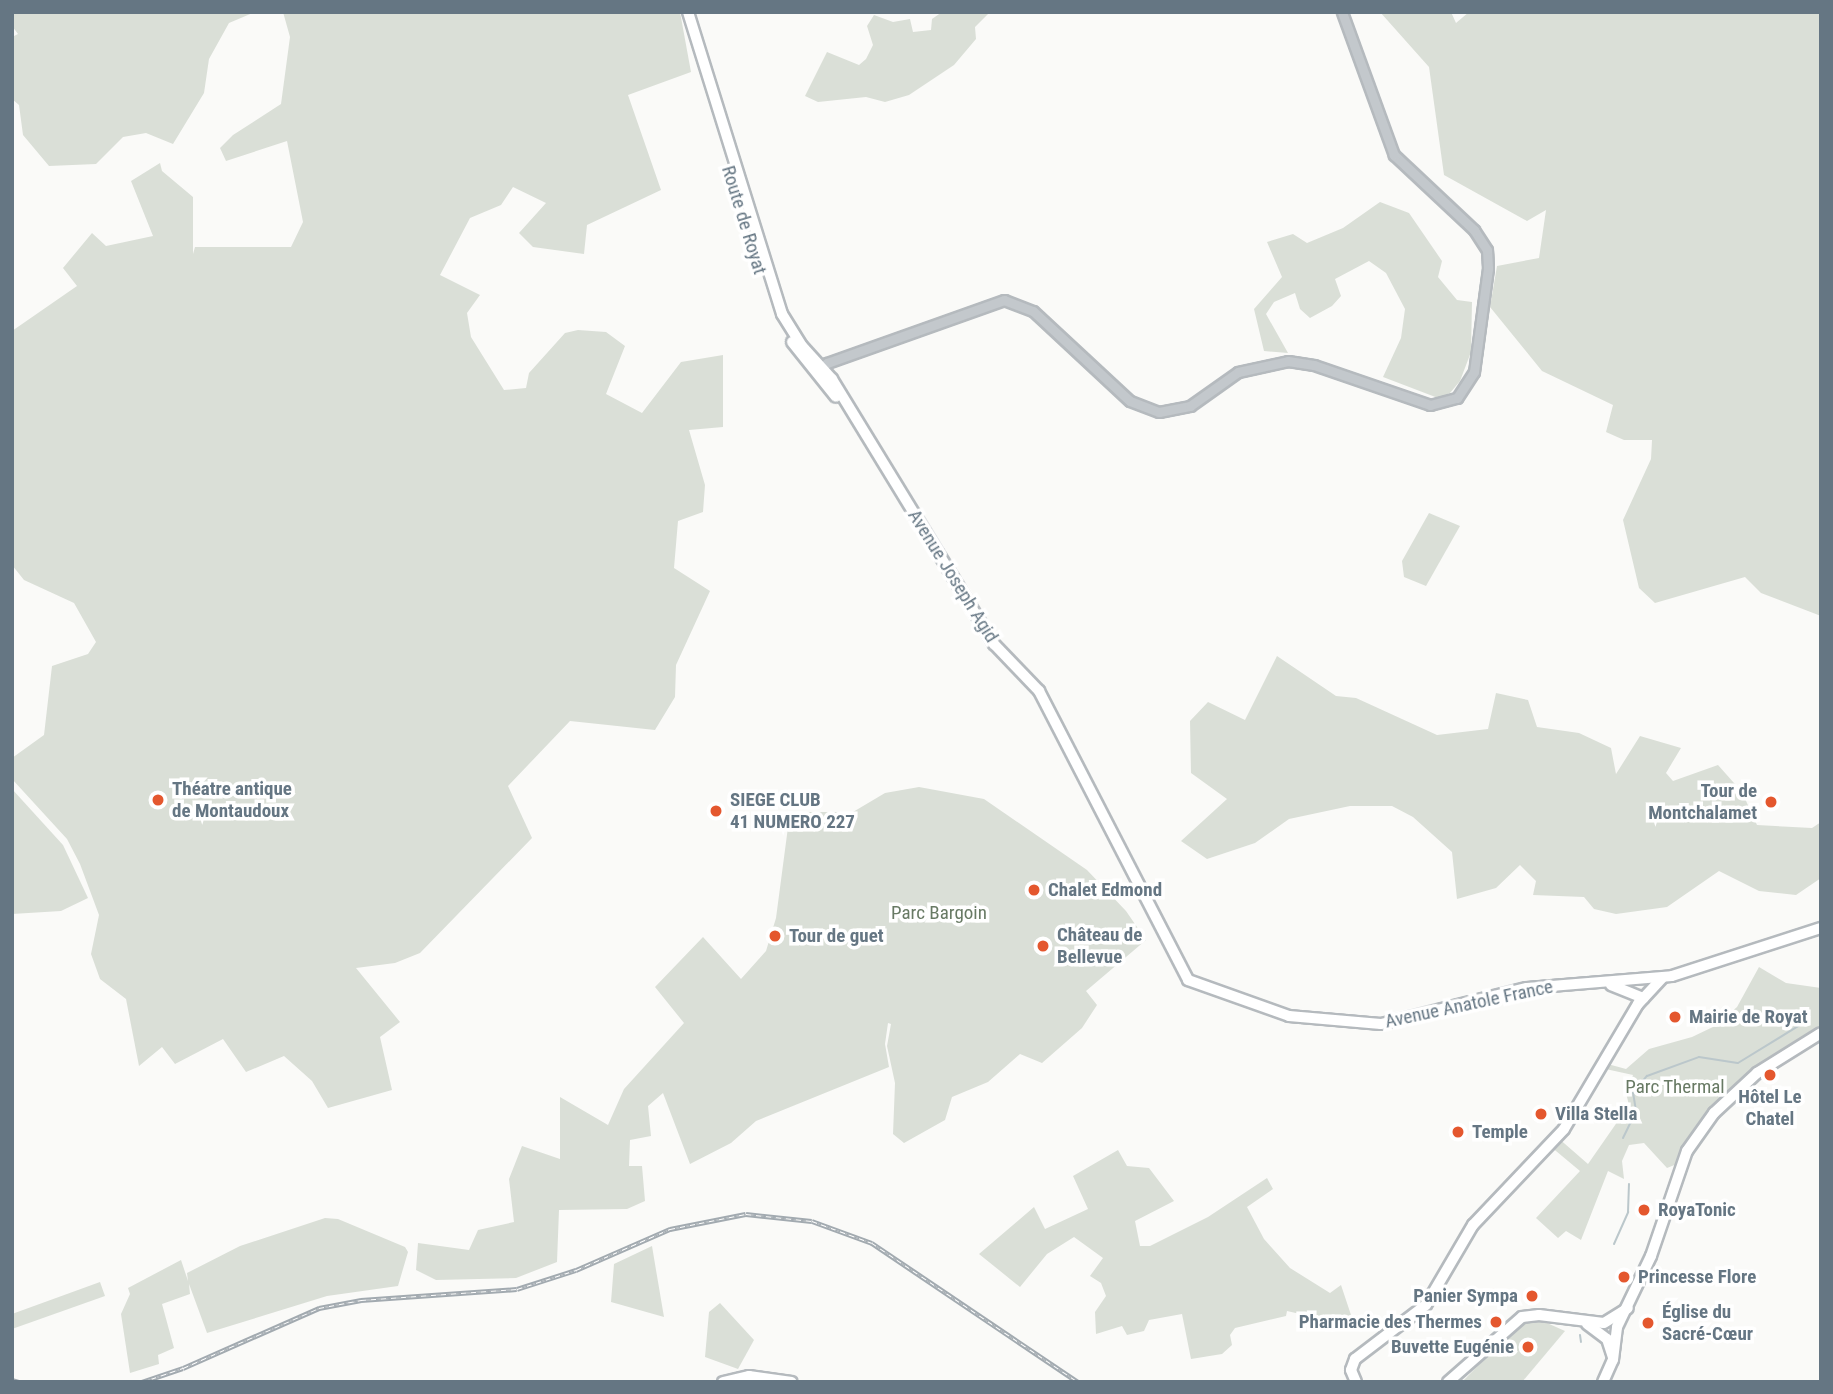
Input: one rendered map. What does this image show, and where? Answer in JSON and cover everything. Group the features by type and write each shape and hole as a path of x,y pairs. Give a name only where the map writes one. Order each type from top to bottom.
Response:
{"main road":[{"name":"Route de Royat","path":"688,12 688,41 765,289 798,354 825,372 846,406"},
{"name":"Avenue Joseph Agid","path":"825,372 991,639 1039,691 1181,972"},
{"path":"1356,1382 1352,1363 1426,1305 1473,1225 1564,1129 1630,1016 1638,990 1663,977 1821,928"},
{"name":"Avenue Anatole France","path":"1181,972 1216,993 1269,1012 1359,1025 1392,1023 1527,988 1601,982 1638,990"},
{"path":"1609,1330 1628,1308 1651,1256 1687,1151 1730,1098 1767,1065 1821,1033"},
{"path":"1448,1382 1522,1317 1545,1315 1609,1330"},
{"path":"1603,1382 1614,1360 1609,1330"},
{"path":"723,1382 749,1376 792,1382"}],"street":[{"path":"825,372 838,360 1004,300 1033,311 1130,401 1158,412 1190,406 1238,372 1288,361 1314,365 1430,405 1457,398 1474,372 1488,268 1486,250 1474,230 1394,155 1342,12"}],"green space":[{"path":"12,12 255,12 229,23 209,59 204,93 173,144 146,133 123,137 96,164 49,166 23,135 19,105 12,99 12,37 18,34 12,26"},
{"path":"283,12 680,12 691,72 628,95 661,190 587,225 584,254 533,247 519,233 546,203 513,187 501,205 470,218 440,275 480,295 467,313 471,337 504,390 526,388 529,373 565,333 578,330 606,332 625,346 606,394 642,413 681,362 723,355 723,427 689,430 705,485 703,512 678,521 674,568 710,591 676,665 675,697 655,730 570,721 508,786 532,838 420,953 395,963 356,968 400,1022 380,1037 392,1090 328,1108 312,1081 284,1056 246,1072 223,1039 175,1064 162,1047 139,1066 126,999 100,979 91,954 99,915 80,864 67,839 12,779 12,758 44,735 52,666 88,654 96,642 74,603 24,580 12,565 12,331 77,286 63,268 92,233 106,246 153,236 131,181 160,163 162,171 193,197 193,254 195,247 291,247 303,222 287,141 226,161 220,148 233,135 281,104 290,37"},
{"path":"942,12 990,12 975,27 976,39 954,65 909,95 885,102 866,97 818,102 805,96 827,52 859,65 866,59 873,45 867,26 874,15 893,22 910,19 913,32 931,30 932,19"},
{"path":"1380,12 1451,12 1456,23 1469,12 1821,12 1821,616 1761,593 1745,577 1655,603 1639,588 1623,520 1651,459 1652,440 1624,440 1606,432 1613,405 1542,371 1490,307 1497,266 1539,258 1546,210 1527,221 1444,175 1429,67"},
{"path":"1380,202 1409,213 1442,261 1438,277 1457,300 1472,302 1471,352 1460,381 1450,393 1438,398 1383,377 1401,338 1405,309 1386,273 1369,261 1335,279 1341,296 1332,306 1310,318 1300,309 1295,293 1274,302 1266,314 1288,353 1264,351 1254,309 1282,277 1267,242 1293,234 1307,243 1343,228"},
{"path":"1429,513 1460,526 1426,586 1404,577 1402,561"},
{"path":"1277,656 1336,696 1356,698 1437,735 1488,729 1496,693 1528,700 1537,727 1579,733 1611,748 1616,774 1640,736 1681,748 1666,773 1673,781 1718,765 1742,792 1757,825 1812,828 1821,822 1821,878 1796,895 1759,891 1719,871 1667,907 1616,914 1594,909 1584,897 1533,895 1536,881 1520,865 1496,888 1457,899 1452,852 1413,817 1392,806 1350,806 1289,819 1255,843 1207,859 1181,841 1227,799 1191,773 1190,721 1208,702 1245,720"},
{"name":"Parc Bargoin","path":"919,787 984,799 1087,870 1126,911 1146,940 1086,991 1097,1005 1082,1028 1042,1063 1020,1054 988,1082 952,1097 945,1120 904,1143 893,1134 895,1083 887,1046 891,1024 888,1023 885,1044 889,1067 756,1121 731,1143 690,1164 663,1093 648,1106 651,1136 630,1140 629,1166 642,1166 645,1201 627,1209 559,1210 557,1262 516,1278 436,1280 416,1270 418,1243 469,1250 478,1230 514,1222 509,1179 522,1146 560,1159 560,1097 608,1125 624,1089 684,1023 655,987 703,937 741,979 766,951 776,918 790,812 853,812 885,793"},
{"path":"12,789 63,845 88,898 61,911 12,914"},
{"name":"Parc Thermal","path":"1759,967 1786,983 1821,988 1821,1027 1758,1065 1730,1090 1677,1164 1667,1168 1644,1143 1629,1145 1622,1161 1624,1179 1608,1171 1581,1240 1566,1231 1558,1238 1536,1218 1580,1171 1550,1146 1557,1137 1588,1164 1629,1105 1626,1093 1633,1075 1601,1068 1604,1063 1626,1069 1649,1049 1692,1037 1715,1026 1737,1007"},
{"path":"1118,1150 1127,1166 1149,1168 1174,1201 1135,1221 1140,1246 1150,1246 1208,1217 1267,1178 1273,1189 1247,1207 1264,1239 1290,1268 1330,1293 1341,1285 1354,1324 1314,1321 1313,1317 1287,1311 1286,1316 1235,1328 1230,1335 1232,1345 1222,1354 1191,1359 1182,1314 1149,1320 1144,1331 1127,1335 1122,1326 1096,1334 1095,1312 1106,1296 1101,1283 1090,1276 1103,1258 1074,1237 1047,1254 1020,1287 979,1254 1034,1207 1045,1229 1088,1209 1073,1176"},
{"path":"325,1218 338,1219 405,1247 408,1252 398,1286 327,1296 207,1333 189,1284 190,1294 162,1304 174,1348 158,1355 159,1364 130,1373 121,1314 130,1294 128,1288 181,1260 188,1281 187,1273 240,1246"},
{"path":"652,1246 664,1317 611,1302 614,1264"},
{"path":"100,1282 105,1296 12,1329 12,1314"},
{"path":"720,1303 754,1340 738,1369 705,1357 709,1312"},
{"path":"1538,1319 1565,1331 1522,1382 1462,1382 1517,1326"}],"waterway":[{"path":"1623,1138 1636,1111 1633,1093 1647,1076 1699,1057 1738,1063 1805,1022"},
{"path":"1614,1244 1628,1212 1629,1184"},
{"path":"1580,1335 1581,1342"}],"railway":[{"path":"142,1382 183,1368 319,1308 361,1300 517,1289 576,1270 670,1229 746,1214 812,1221 872,1243 1078,1382"},
{"path":"12,1380 19,1382"}],"place":[{"name":"Théatre antique de Montaudoux","path":"158,800"},
{"name":"Tour de Montchalamet","path":"1771,802"},
{"name":"SIEGE CLUB 41 NUMERO 227","path":"716,811"},
{"name":"Chalet Edmond","path":"1034,890"},
{"name":"Tour de guet","path":"775,936"},
{"name":"Château de Bellevue","path":"1043,946"},
{"name":"Mairie de Royat","path":"1675,1017"},
{"name":"Hôtel Le Chatel","path":"1770,1075"},
{"name":"Villa Stella","path":"1541,1114"},
{"name":"Temple","path":"1458,1132"},
{"name":"RoyaTonic","path":"1644,1210"},
{"name":"Princesse Flore","path":"1624,1277"},
{"name":"Panier Sympa","path":"1532,1296"},
{"name":"Pharmacie des Thermes","path":"1496,1322"},
{"name":"Église du Sacré-Cœur","path":"1648,1323"},
{"name":"Buvette Eugénie","path":"1528,1347"}]}
